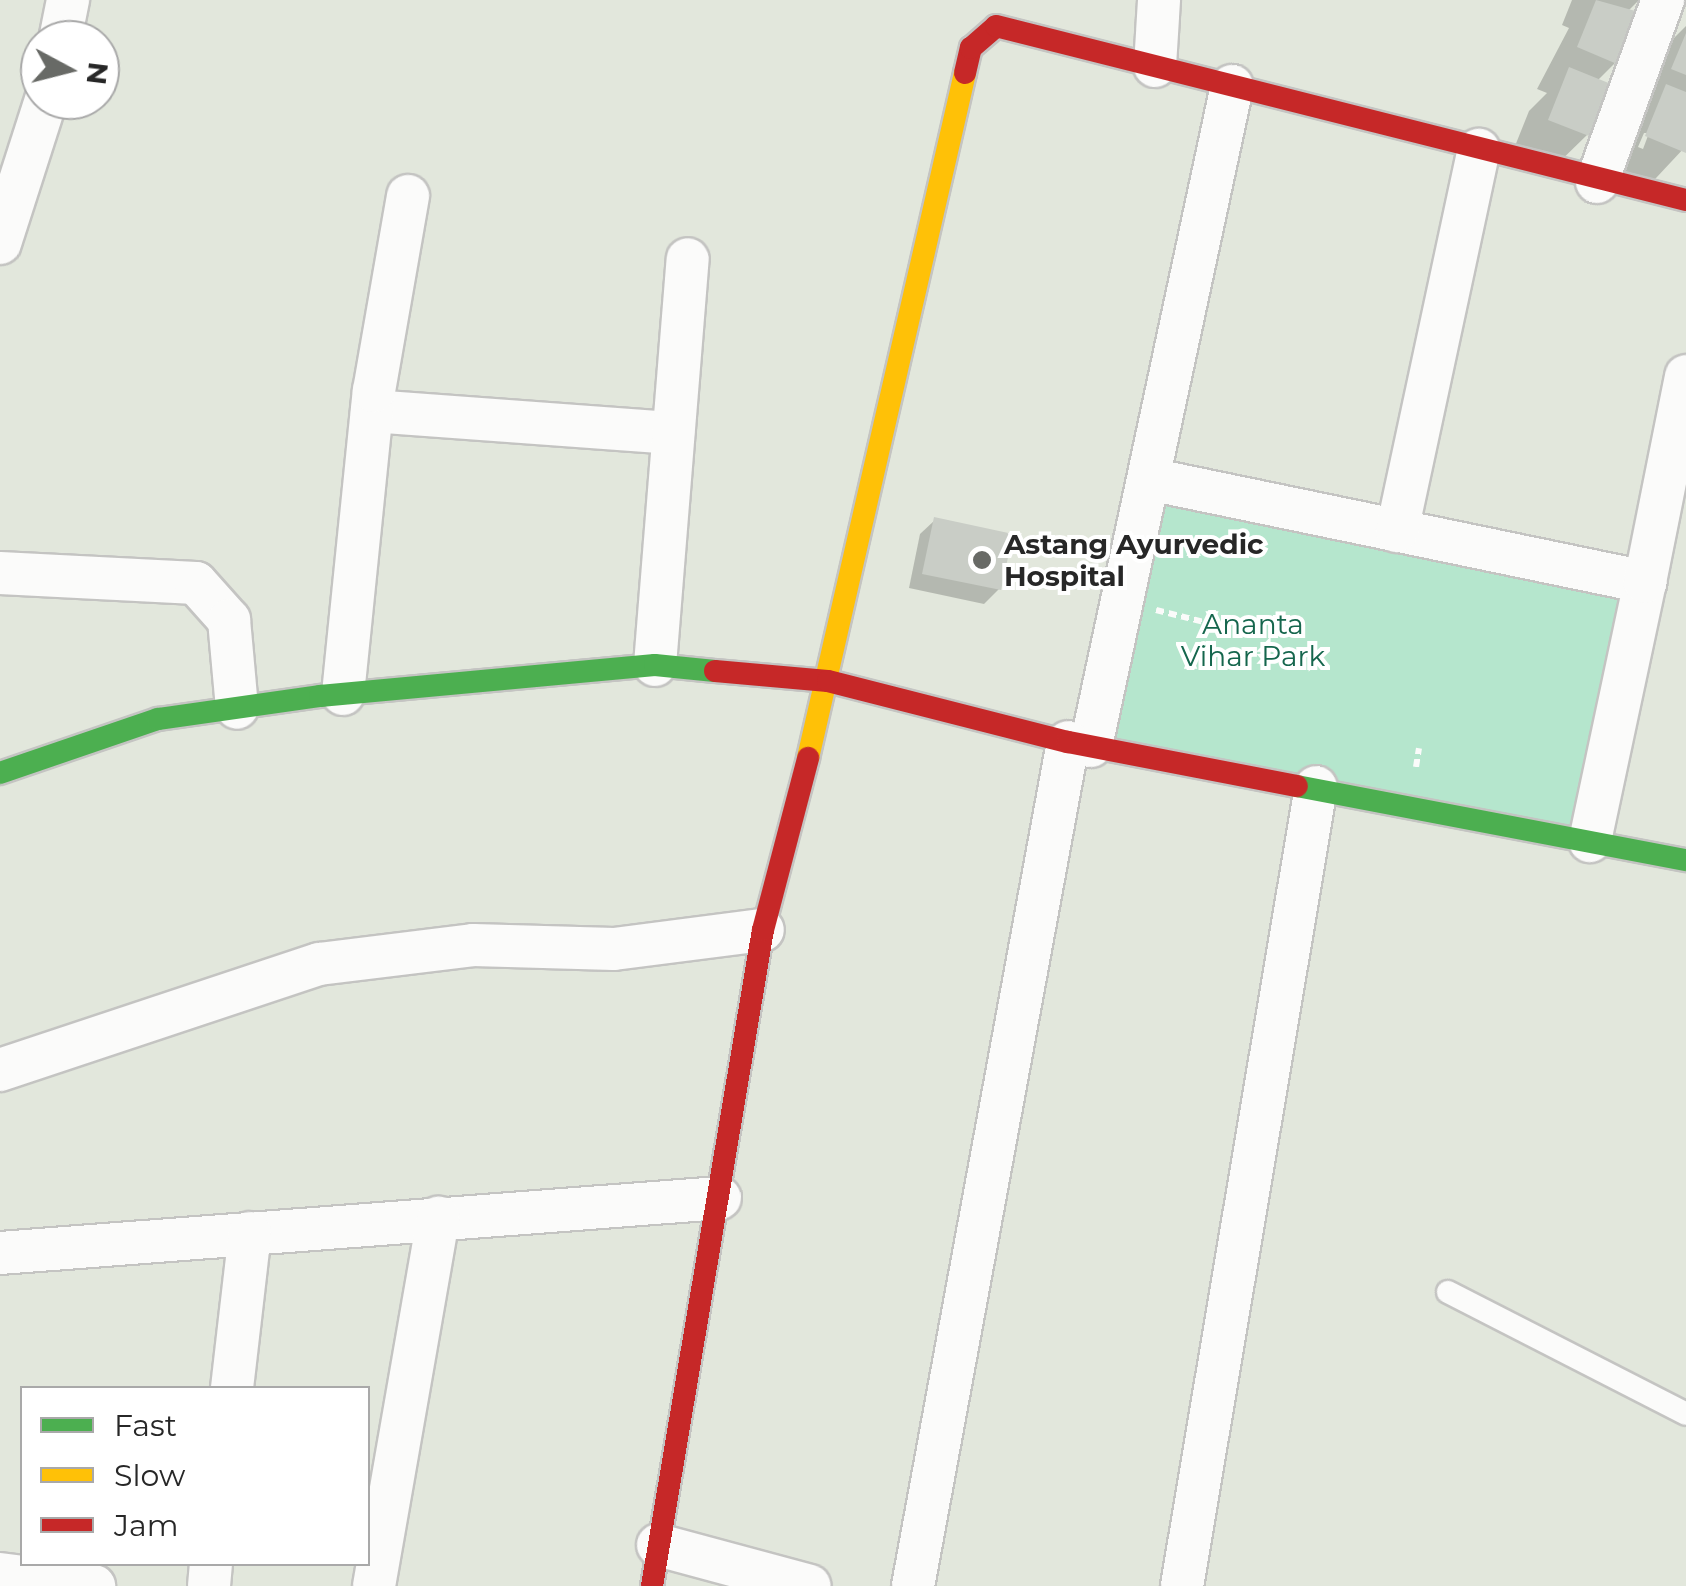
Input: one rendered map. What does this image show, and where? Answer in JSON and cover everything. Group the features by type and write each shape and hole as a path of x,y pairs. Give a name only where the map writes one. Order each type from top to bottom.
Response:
{"street":[{"path":"1155,66 1160,0"},
{"path":"1598,182 1663,0"},
{"path":"810,1586 656,1565 763,930 828,681 980,17 996,26 1598,182 1686,200"},
{"path":"913,1586 1080,744 1122,601 1232,86"},
{"path":"0,243 40,120"},
{"path":"1396,531 1479,150"},
{"path":"343,694 372,410 408,196"},
{"path":"656,665 688,260"},
{"path":"1590,841 1686,376"},
{"path":"372,410 673,432"},
{"path":"1148,480 1644,582"},
{"path":"0,574 196,583 228,620 237,708"},
{"path":"0,773 158,719 343,694 656,665 828,681 1080,744 1686,860"},
{"path":"1182,1586 1316,787"},
{"path":"0,1070 319,964 473,945 614,949 763,930"},
{"path":"0,1254 720,1198"},
{"path":"374,1586 438,1218"},
{"path":"232,1386 250,1233"},
{"path":"0,1574 94,1586"}],"lane":[{"path":"1448,1292 1686,1414"}],"path":[{"path":"1122,601 1208,623"}],"green space":[{"name":"Ananta Vihar Park","path":"1150,484 1632,595 1584,835 1096,744"}],"building":[{"path":"1596,0 1639,12 1617,64 1577,47"},
{"path":"1686,33 1686,75 1671,69"},
{"path":"1569,67 1611,84 1589,136 1548,120"},
{"path":"1666,84 1686,92 1686,153 1645,136"},
{"path":"934,517 1013,534 1001,590 922,574"}],"traffic: fast":[{"path":"0,773 158,719 320,696 655,665 715,671"},
{"path":"1297,786 1686,860"}],"traffic: slow":[{"path":"808,758 965,73"}],"traffic: jam":[{"path":"965,73 971,48 996,26 1686,200"},
{"path":"715,671 828,681 1068,742 1297,786"},
{"path":"652,1586 763,930 808,758"}],"place":[{"name":"Astang Ayurvedic Hospital","path":"982,560"}]}
